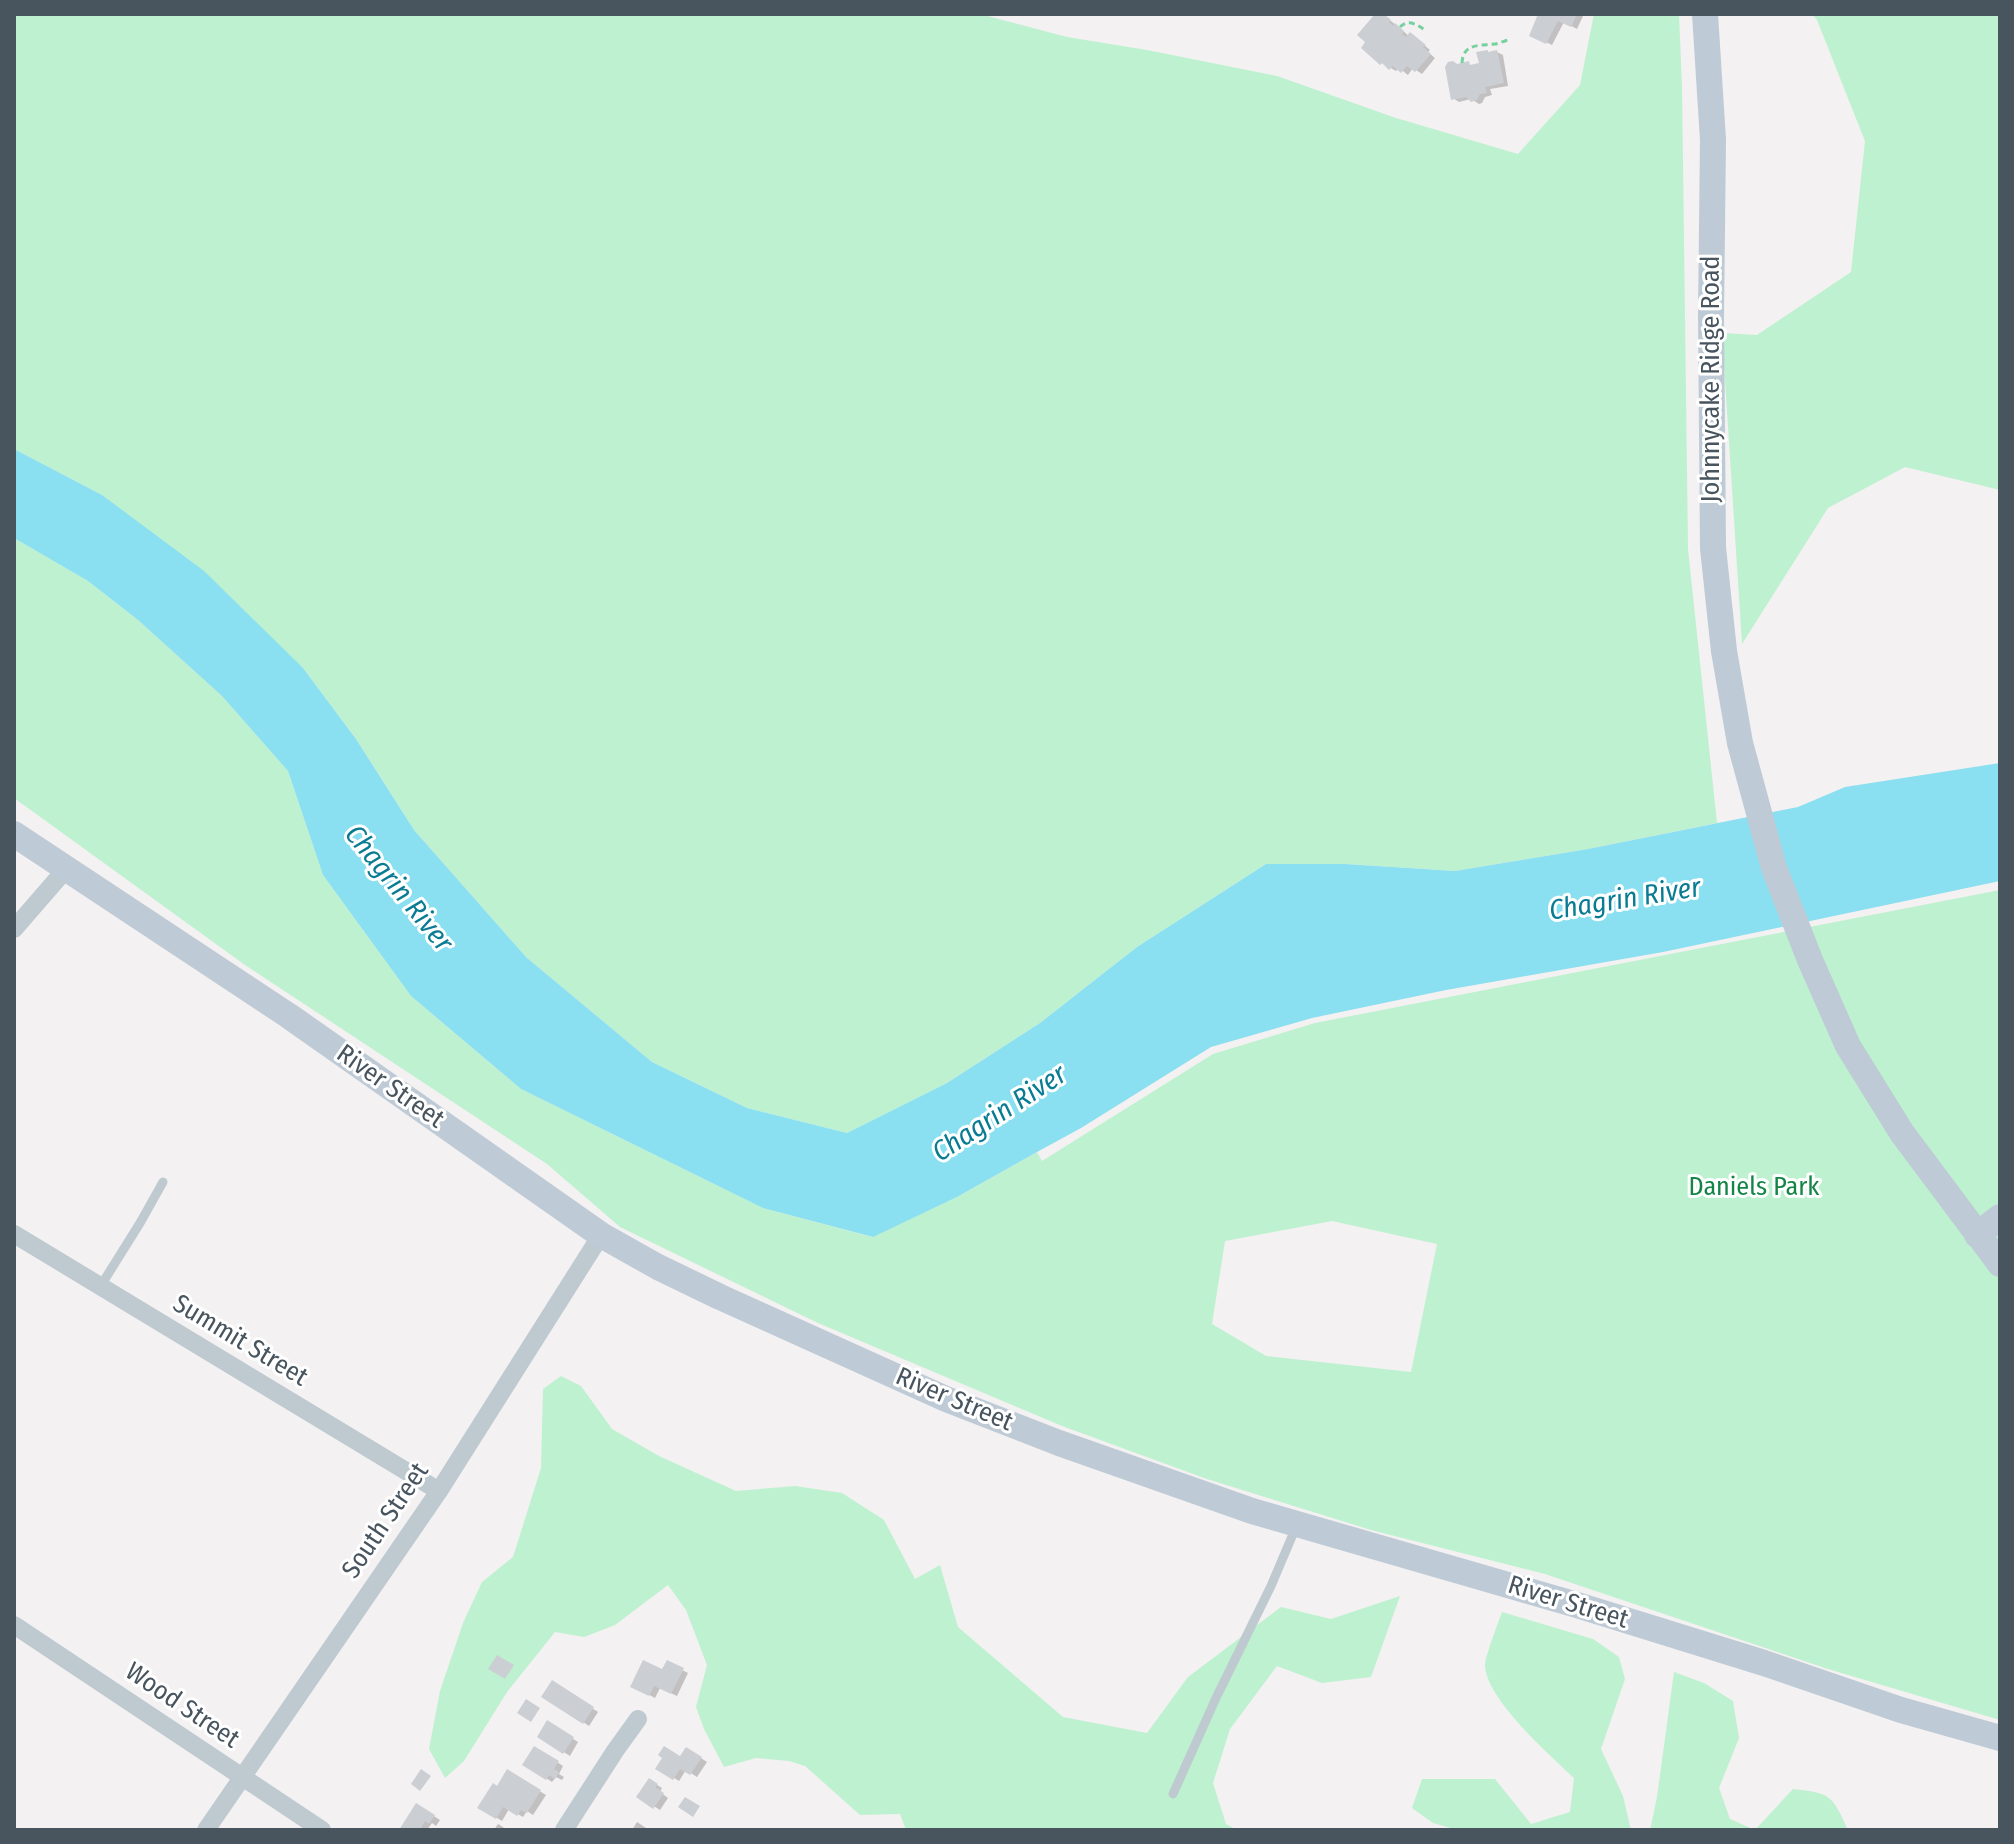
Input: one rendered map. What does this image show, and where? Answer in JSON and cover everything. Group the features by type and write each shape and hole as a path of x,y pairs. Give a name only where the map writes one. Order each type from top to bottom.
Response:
{"main road":[{"name":"Johnnycake Ridge Road","path":"1705,14 1713,140 1713,548 1724,651 1740,743 1774,868 1848,1046 1902,1133 2000,1264"},
{"name":"River Street","path":"14,834 289,1016 601,1235 707,1291 946,1399 1061,1444 1239,1506 1577,1605 1764,1663 1901,1710 2000,1738"},
{"path":"1977,1235 2000,1217"}],"street":[{"path":"14,929 66,869"},
{"name":"Summit Street","path":"14,1234 439,1491"},
{"name":"South Street","path":"206,1830 439,1491 601,1235"},
{"name":"Wood Street","path":"14,1625 322,1830"},
{"path":"564,1830 638,1719"}],"lane":[{"path":"100,1287 163,1182"},
{"path":"1173,1794 1298,1524"}],"path":[{"path":"1400,27 1412,23 1425,30"},
{"path":"1462,63 1462,57 1471,48 1508,40"}],"green space":[{"path":"14,14 980,14 1067,37 1277,76 1396,118 1518,154 1580,85 1594,14 1679,14 1688,549 1717,823 1455,871 1345,864 1266,864 1137,947 1040,1023 947,1083 847,1133 747,1108 652,1062 526,957 414,830 356,739 303,668 102,495 14,449"},
{"path":"1812,14 2000,14 2000,490 1905,467 1828,508 1742,644 1722,333 1757,335 1851,272 1865,141"},
{"name":"Daniels Park","path":"14,538 88,581 138,620 222,696 288,771 323,875 411,996 521,1089 763,1208 872,1237 957,1197 1037,1152 1042,1161 1213,1054 1315,1023 2000,890 2000,1720 1828,1669 1545,1574 1371,1530 1207,1479 1062,1426 818,1323 620,1227 547,1164 245,965 14,798","holes":["1332,1221 1437,1244 1411,1372 1266,1356 1212,1324 1225,1241"]},
{"path":"561,1376 581,1386 612,1429 659,1456 736,1491 795,1486 842,1493 884,1520 915,1579 940,1565 958,1627 1063,1717 1147,1733 1188,1677 1281,1607 1331,1619 1400,1596 1371,1677 1322,1683 1277,1666 1230,1729 1213,1783 1226,1824 1237,1830 906,1830 900,1814 860,1815 805,1766 756,1758 724,1767 696,1707 707,1665 686,1610 668,1585 615,1625 584,1637 555,1632 507,1692 464,1761 445,1778 429,1749 440,1691 463,1623 482,1582 513,1557 541,1468 543,1389"},
{"path":"1502,1612 1593,1639 1619,1657 1625,1679 1601,1749 1623,1796 1631,1830 1458,1830 1433,1823 1412,1808 1422,1779 1495,1779 1531,1824 1570,1812 1574,1778 1521,1726 1488,1680 1486,1661"},
{"path":"1674,1672 1704,1683 1733,1701 1739,1738 1719,1788 1730,1819 1755,1830 1650,1830"},
{"path":"1793,1789 1815,1792 1829,1798 1848,1830 1755,1830"}],"water":[{"name":"Chagrin River","path":"14,449 102,495 204,571 303,668 356,739 414,830 526,957 652,1062 747,1108 847,1133 947,1083 1040,1023 1137,947 1266,864 1345,864 1455,871 1588,849 1798,807 1845,787 2000,763 2000,881 1663,952 1446,990 1312,1018 1211,1047 1081,1128 957,1197 873,1237 763,1208 521,1089 411,996 323,875 288,771 222,696 138,620 88,581 14,538"}],"building":[{"path":"1375,14 1384,14 1393,26 1395,23 1404,31 1402,34 1406,37 1410,32 1426,45 1423,47 1431,54 1415,72 1407,66 1401,73 1393,66 1389,70 1361,48 1365,42 1357,35"},
{"path":"1538,14 1577,14 1571,27 1558,21 1546,44 1529,36"},
{"path":"1497,50 1504,83 1485,87 1487,93 1480,94 1477,100 1471,102 1466,97 1451,100 1445,67 1448,62 1479,63 1476,52"},
{"path":"497,1655 514,1665 505,1679 488,1669"},
{"path":"643,1660 662,1669 667,1660 684,1668 671,1694 654,1686 649,1696 630,1687"},
{"path":"552,1680 594,1707 583,1724 541,1697"},
{"path":"526,1699 540,1708 531,1722 517,1713"},
{"path":"547,1720 574,1737 563,1754 537,1737"},
{"path":"534,1746 559,1761 554,1769 559,1772 555,1779 549,1775 546,1780 522,1765"},
{"path":"664,1746 680,1756 686,1747 702,1757 690,1775 680,1769 673,1780 655,1769 662,1758 658,1755"},
{"path":"421,1769 431,1776 420,1791 411,1784"},
{"path":"507,1769 541,1790 527,1813 521,1810 517,1816 503,1807 496,1819 477,1808 493,1783 497,1786"},
{"path":"649,1778 664,1793 653,1809 636,1797"},
{"path":"685,1797 700,1806 693,1817 678,1807"},
{"path":"416,1803 435,1815 429,1824 425,1821 420,1830 399,1830"}]}
